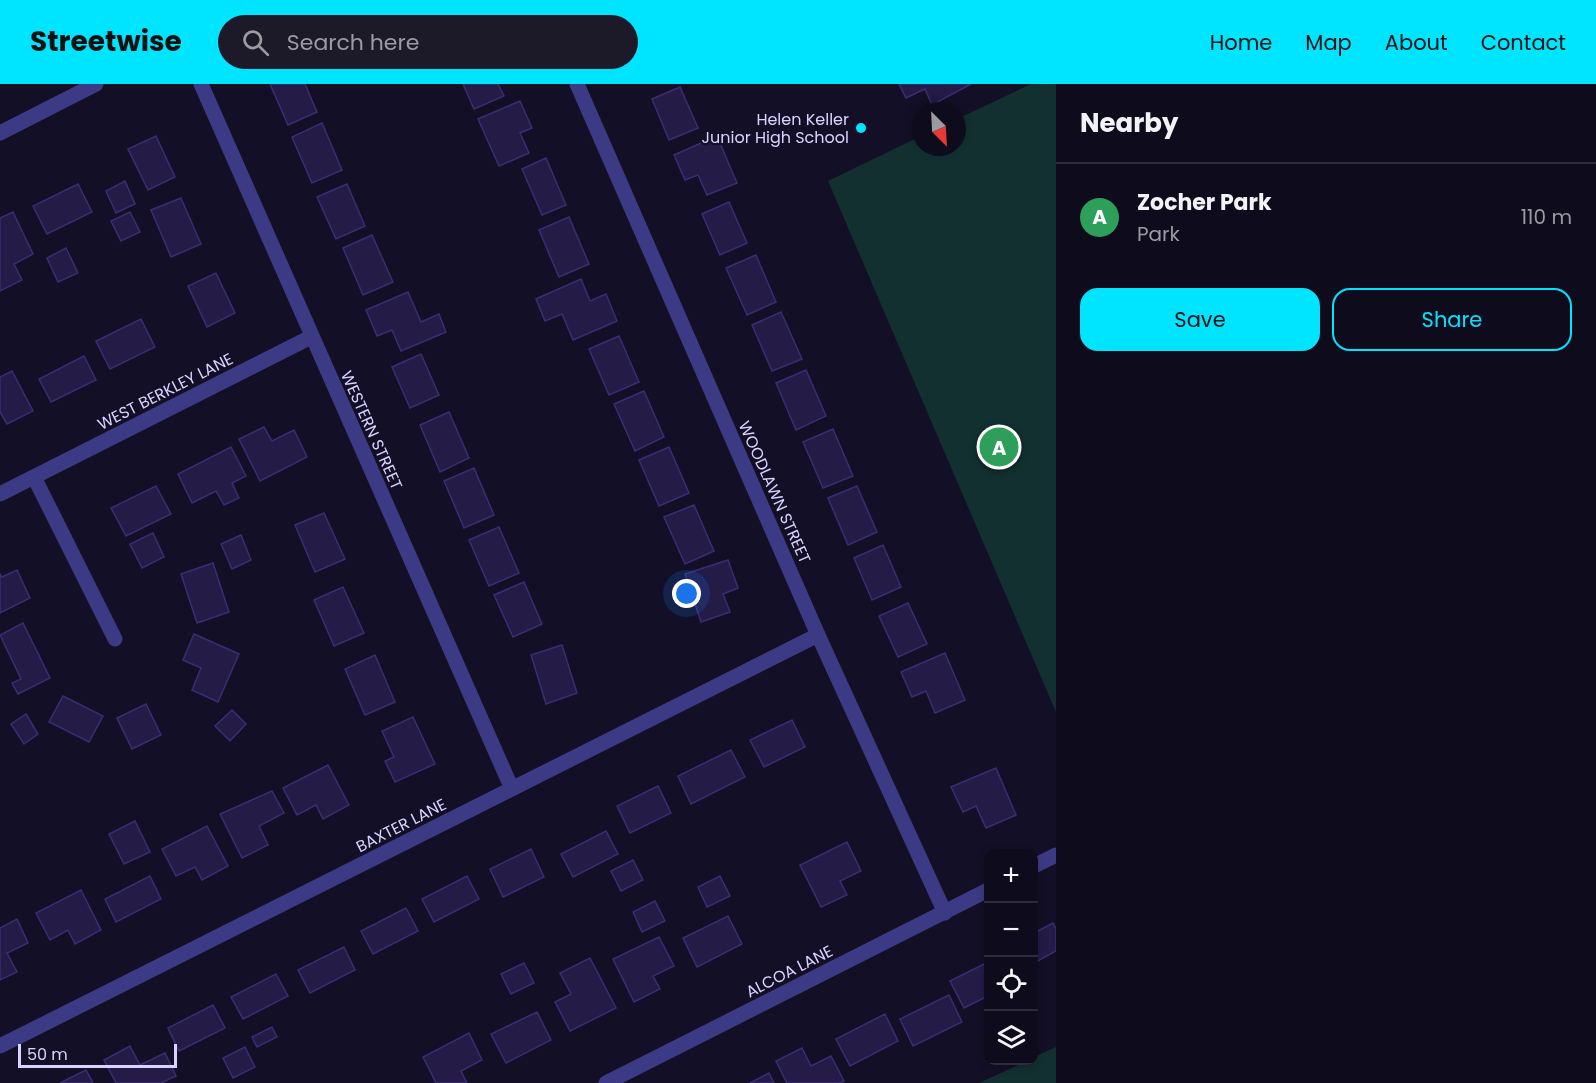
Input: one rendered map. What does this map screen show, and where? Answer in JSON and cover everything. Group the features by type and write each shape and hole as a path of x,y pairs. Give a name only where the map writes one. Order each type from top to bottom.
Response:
{"street":[{"path":"0,133 96,84"},
{"name":"WESTERN STREET","path":"201,84 512,789"},
{"name":"WOODLAWN STREET","path":"577,84 818,635 945,913"},
{"name":"WEST BERKLEY LANE","path":"0,494 311,337"},
{"path":"34,477 115,639"},
{"name":"BAXTER LANE","path":"0,1046 818,635"},
{"path":"1038,864 1056,855"},
{"name":"ALCOA LANE","path":"606,1083 984,892"}],"green space":[{"path":"1031,84 1056,84 1056,712 828,181 912,140 912,156 966,156 966,115"},
{"path":"1056,1047 1056,1083 979,1083 1018,1065 1038,1065 1038,1055"}],"building":[{"path":"270,84 305,84 317,112 288,125"},
{"path":"463,84 498,84 504,96 474,109"},
{"path":"899,84 971,84 938,102 931,102 925,89 906,98"},
{"path":"680,87 698,128 669,140 652,99"},
{"path":"520,101 532,128 520,133 529,153 499,166 478,119"},
{"path":"322,123 342,170 312,183 292,137"},
{"path":"156,136 175,177 148,190 128,149"},
{"path":"717,136 737,183 707,195 698,175 685,180 674,155"},
{"path":"546,158 566,205 542,215 522,169"},
{"path":"125,181 135,204 116,213 106,191"},
{"path":"78,184 92,212 47,234 33,206"},
{"path":"347,184 365,226 336,239 317,197"},
{"path":"181,198 201,244 171,257 151,210"},
{"path":"729,202 747,243 720,255 702,214"},
{"path":"13,212 33,254 14,264 22,280 0,291 0,218"},
{"path":"130,212 140,232 121,241 111,221"},
{"path":"569,217 589,264 559,277 539,230"},
{"path":"372,235 393,282 363,295 343,248"},
{"path":"66,248 78,273 58,282 47,258"},
{"path":"756,255 776,302 747,315 726,268"},
{"path":"216,273 235,313 207,327 188,286"},
{"path":"581,279 590,301 606,294 617,321 573,340 562,314 545,321 536,299"},
{"path":"408,292 421,322 439,314 446,332 401,351 392,330 377,336 366,310"},
{"path":"781,312 802,359 772,371 752,325"},
{"path":"141,319 155,347 110,369 96,341"},
{"path":"619,336 639,382 609,395 589,349"},
{"path":"421,354 439,395 410,408 392,367"},
{"path":"84,356 96,380 51,402 39,379"},
{"path":"806,370 826,416 796,430 776,383"},
{"path":"12,371 33,411 7,424 0,412 0,377"},
{"path":"644,391 664,437 635,451 614,404"},
{"path":"449,412 469,458 440,472 420,425"},
{"path":"264,427 272,441 294,430 307,457 260,481 239,439"},
{"path":"833,429 853,476 823,488 803,442"},
{"path":"231,447 246,476 232,483 239,498 224,505 216,491 192,503 178,474"},
{"path":"669,447 689,493 659,506 639,460"},
{"path":"474,468 494,515 464,528 444,481"},
{"path":"156,486 171,514 126,536 111,508"},
{"path":"857,486 877,532 848,545 828,498"},
{"path":"694,505 714,551 685,564 664,517"},
{"path":"324,513 345,559 315,572 295,525"},
{"path":"499,527 519,573 489,586 469,540"},
{"path":"153,533 164,557 142,568 130,544"},
{"path":"241,535 251,560 232,569 221,544"},
{"path":"883,545 901,587 872,600 854,558"},
{"path":"728,560 738,588 723,594 730,612 701,622 693,598 684,601 678,582 687,579 685,574"},
{"path":"213,563 229,612 197,623 181,574"},
{"path":"17,570 30,598 0,613 0,574 2,577"},
{"path":"524,582 542,624 513,637 494,595"},
{"path":"343,587 364,633 334,646 314,600"},
{"path":"908,603 927,644 898,657 879,616"},
{"path":"23,623 50,678 18,694 12,683 21,679 0,635"},
{"path":"194,634 239,654 218,702 192,690 201,668 183,660"},
{"path":"562,645 577,693 546,704 531,655"},
{"path":"945,653 965,700 935,713 926,691 912,697 901,672"},
{"path":"375,655 395,702 365,715 345,669"},
{"path":"63,696 103,716 89,742 49,722"},
{"path":"146,704 161,735 132,749 117,718"},
{"path":"232,710 246,724 230,741 215,726"},
{"path":"26,714 38,734 24,744 11,724"},
{"path":"413,717 435,764 395,782 385,761 394,757 382,731"},
{"path":"792,720 805,747 764,767 750,740"},
{"path":"731,750 745,777 691,804 678,776"},
{"path":"328,765 349,805 323,819 316,805 297,815 283,788"},
{"path":"996,768 1016,815 986,828 976,806 963,812 951,787"},
{"path":"658,786 671,813 630,833 617,806"},
{"path":"272,791 284,813 259,826 268,845 242,858 220,814"},
{"path":"135,821 150,852 124,864 109,834"},
{"path":"207,826 228,866 202,880 195,867 176,876 162,849"},
{"path":"606,831 618,854 573,877 561,854"},
{"path":"847,842 861,871 840,881 847,895 821,907 800,865"},
{"path":"531,849 544,877 503,897 490,869"},
{"path":"633,860 643,880 621,891 611,871"},
{"path":"150,876 161,899 116,922 105,899"},
{"path":"467,876 479,899 434,922 422,899"},
{"path":"720,876 730,896 707,907 698,887"},
{"path":"81,890 101,930 75,944 68,930 50,940 36,913"},
{"path":"655,901 665,921 642,932 633,912"},
{"path":"406,908 418,931 373,954 361,931"},
{"path":"728,916 742,944 697,967 683,938"},
{"path":"17,919 28,943 7,953 17,972 0,980 0,928"},
{"path":"1053,923 1056,929 1056,951 1038,961 1038,957 1038,931"},
{"path":"659,937 674,966 653,976 660,989 634,1002 613,959"},
{"path":"344,947 355,970 310,993 298,970"},
{"path":"590,958 616,1008 570,1031 555,1002 571,994 560,973"},
{"path":"524,963 534,983 511,994 501,974"},
{"path":"984,964 984,998 964,1008 950,981"},
{"path":"276,974 288,996 243,1019 231,997"},
{"path":"949,995 962,1022 913,1046 900,1019"},
{"path":"213,1005 225,1028 179,1051 168,1028"},
{"path":"537,1012 551,1040 506,1063 491,1034"},
{"path":"885,1014 898,1041 850,1066 836,1039"},
{"path":"272,1027 277,1037 257,1047 252,1037"},
{"path":"469,1033 482,1060 461,1071 467,1083 436,1083 423,1057"},
{"path":"130,1046 140,1065 165,1053 176,1076 161,1083 116,1083 104,1060"},
{"path":"245,1047 255,1067 233,1078 223,1058"},
{"path":"802,1048 811,1066 831,1056 844,1081 839,1083 787,1083 776,1061"},
{"path":"86,1070 93,1083 60,1083"},
{"path":"769,1073 774,1083 750,1083"}],"place":[{"name":"Helen Keller Junior High School","path":"861,128"},
{"name":"Zocher Park","path":"999,447"}]}
